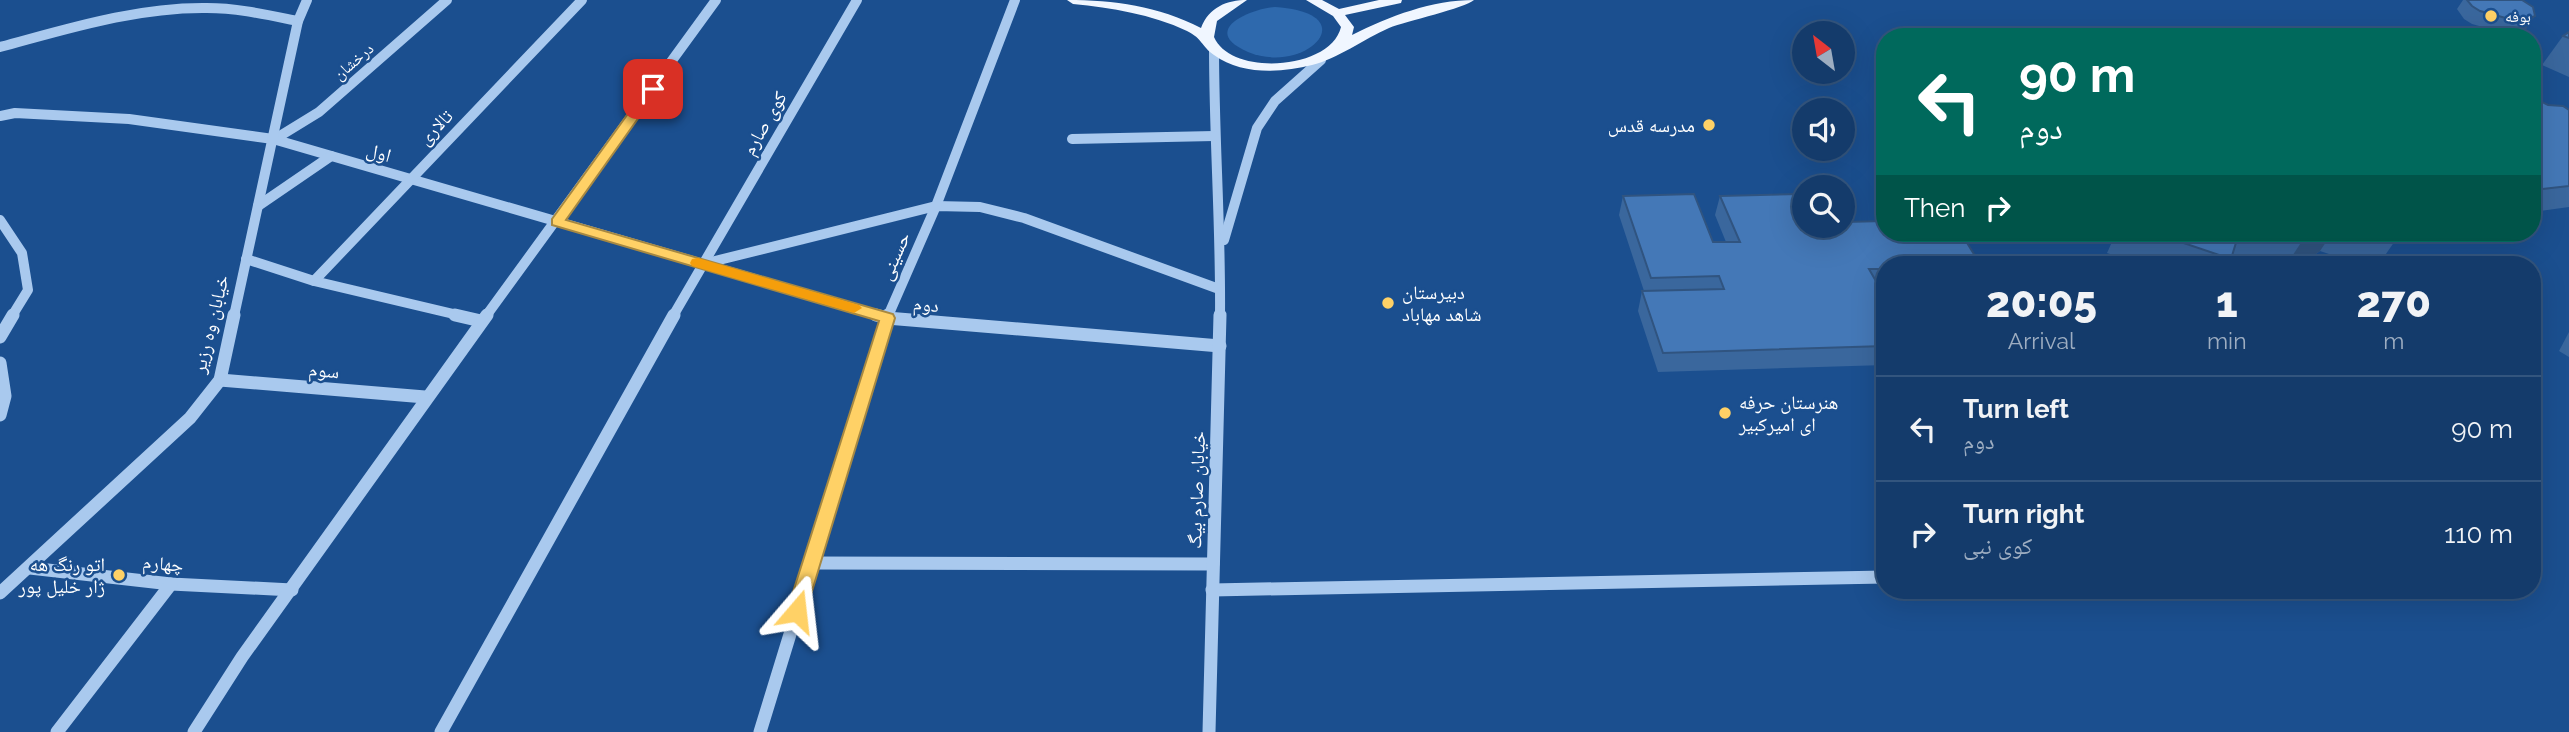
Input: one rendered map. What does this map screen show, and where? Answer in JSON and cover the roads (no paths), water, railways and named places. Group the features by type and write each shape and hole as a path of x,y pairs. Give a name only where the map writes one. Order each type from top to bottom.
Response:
{"main road":[{"path":"1073,0 1108,3 1158,13 1210,42 1242,64 1262,68 1293,67 1321,60 1393,20 1468,0"},
{"path":"1210,42 1208,24 1217,13 1241,0"},
{"path":"1312,0 1337,13 1347,29 1341,47"},
{"path":"1337,13 1362,0"},
{"path":"1337,13 1396,0"}],"street":[{"name":"خیابان وه رزیر","path":"0,593 190,418 220,380 298,21 307,0"},
{"name":"درخشان","path":"274,139 319,111 447,0"},
{"name":"تالاری","path":"314,281 409,178 582,0"},
{"path":"194,732 214,697 292,590 425,397 557,222 716,0"},
{"name":"کوی صارم","path":"441,732 702,264 857,0"},
{"name":"حسینی","path":"760,732 887,318 936,206 1015,0"},
{"path":"0,47 144,14 206,8 251,12 298,21"},
{"name":"خیابان صارم بیگ","path":"1209,732 1221,250 1210,42"},
{"name":"خیابان صارم بیگ","path":"1221,250 1257,128 1275,101 1321,60"},
{"name":"اول","path":"0,116 15,113 129,119 274,139 557,222"},
{"path":"1072,139 1214,136"},
{"path":"258,206 331,156"},
{"path":"702,264 936,206 980,207 1024,218 1219,289"},
{"path":"0,220 22,253 28,290 0,337"},
{"name":"دوم","path":"557,222 887,318 1220,346"},
{"path":"246,259 314,281 481,321"},
{"path":"0,363 5,380 5,407 0,415"},
{"name":"سوم","path":"220,380 425,397"},
{"path":"812,563 1213,564"},
{"name":"چهارم","path":"30,568 171,584 292,590"},
{"path":"1212,590 1876,577"},
{"path":"57,732 171,584"}],"place":[{"name":"بوفه","path":"2491,16"},
{"name":"مدرسه قدس","path":"1709,125"},
{"name":"دبیرستان شاهد مهاباد","path":"1388,303"},
{"name":"هنرستان حرفه ای امیرکبیر","path":"1725,413"},
{"name":"اتو رنگ هه ژار خلیل پور","path":"119,575"}]}
